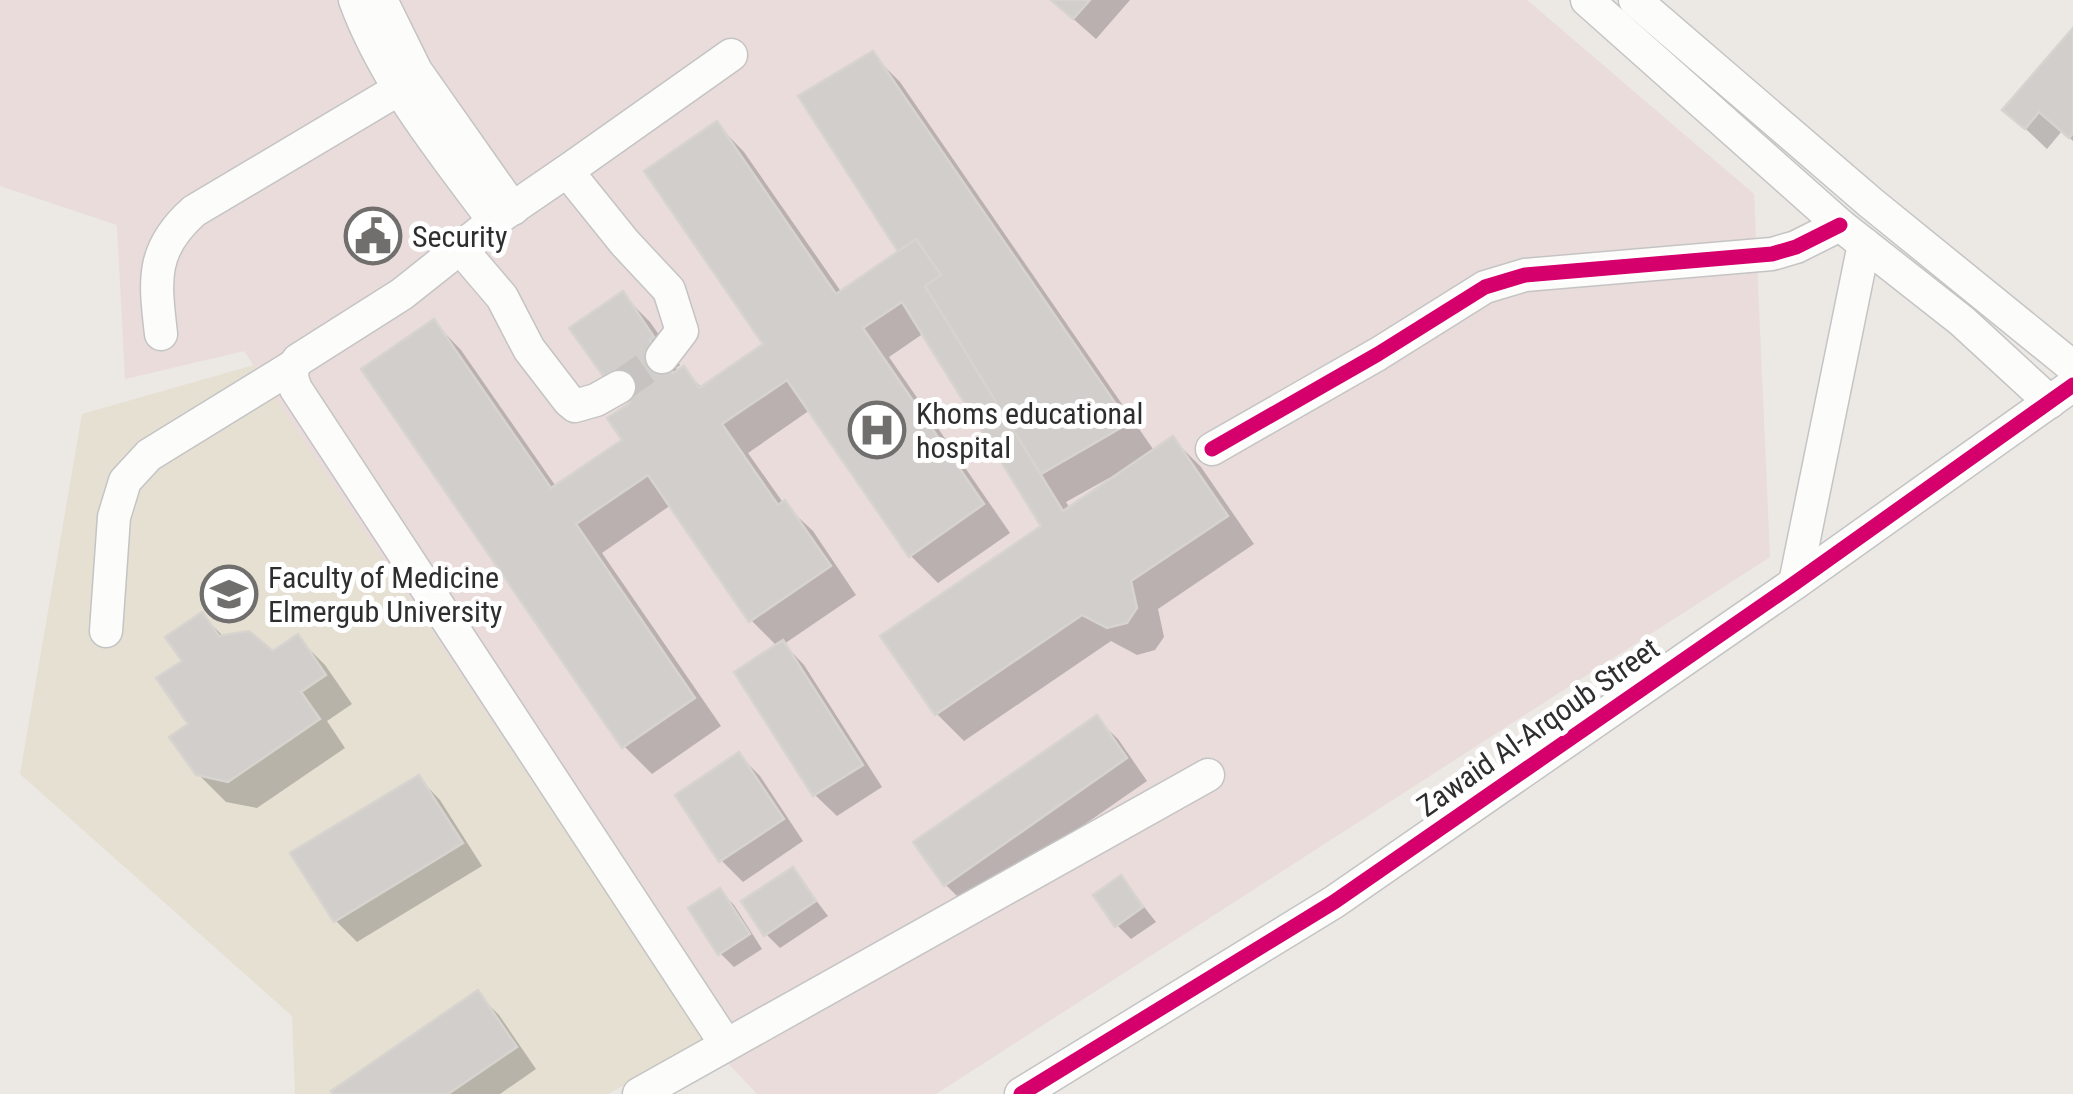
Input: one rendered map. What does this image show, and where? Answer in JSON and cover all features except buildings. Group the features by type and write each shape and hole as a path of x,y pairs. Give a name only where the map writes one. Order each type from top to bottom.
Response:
{"street":[{"path":"355,0 399,89 503,215"},
{"path":"381,0 416,71 503,215"},
{"path":"1587,0 1852,234 2062,393"},
{"path":"1636,0 1872,204 2073,368"},
{"path":"106,631 114,517 125,481 149,455 402,294 503,215 731,55"},
{"path":"161,334 156,272 167,240 179,224 194,211 399,89"},
{"path":"567,172 669,290 682,331 662,357"},
{"path":"1212,449 1486,287 1525,275 1772,254 1852,234"},
{"path":"1794,583 1852,234"},
{"path":"461,250 502,297 528,349 569,401 575,406 586,404 619,387"},
{"path":"292,367 296,388 725,1043"},
{"name":"Zawaid Al-Arqoub Street","path":"1021,1094 1334,902 2062,393"},
{"path":"639,1094 1208,775"}],"shaded area":[{"path":"0,0 1527,0 1754,194 1770,557 936,1094 757,1094 707,1041 244,351 125,379 117,225 0,186"},
{"name":"Faculty of Medicine Elmergub University","path":"254,365 707,1041 608,1094 295,1094 292,1016 20,774 82,414"}],"tunnel":[{"path":"619,387 662,357"}],"cycle path":[{"path":"1212,449 1378,354 1485,287 1525,275 1772,254 1840,225"},
{"path":"1021,1094 1334,902 2073,385"}],"place":[{"name":"Security","path":"373,236"},
{"name":"Khoms educational hospital","path":"877,430"},
{"name":"Faculty of Medicine Elmergub University","path":"229,594"}]}
